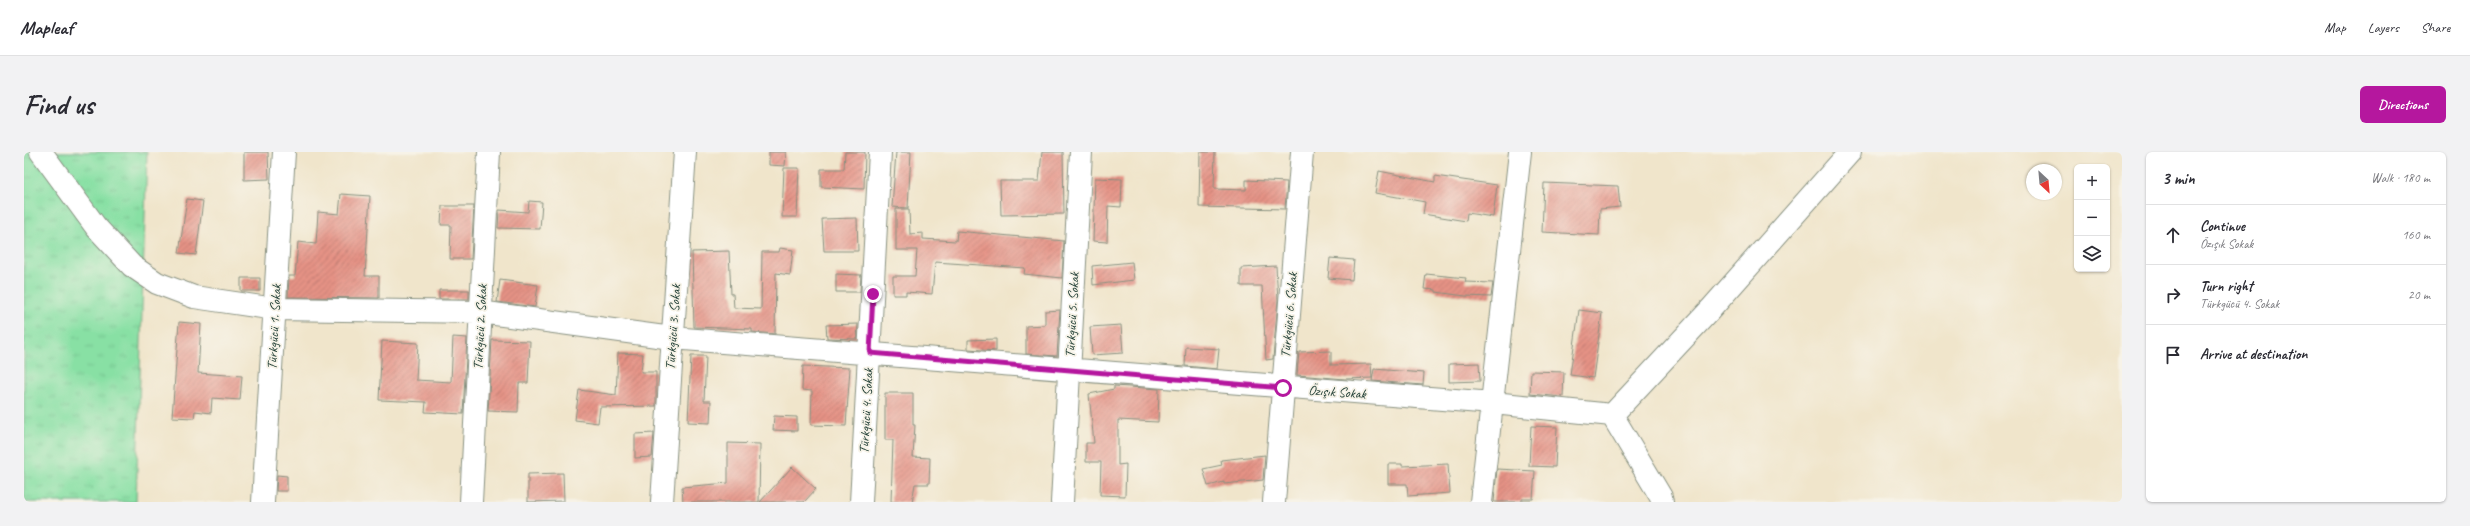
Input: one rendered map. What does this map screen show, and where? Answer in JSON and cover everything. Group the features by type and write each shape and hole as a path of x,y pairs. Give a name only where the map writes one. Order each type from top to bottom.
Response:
{"street":[{"name":"Özışık Sokak","path":"41,152 96,227 132,266 157,283 194,297 275,309 480,312 672,338 1283,388 1493,403 1612,415"},
{"name":"Türkgücü 1. Sokak","path":"263,502 284,152"},
{"name":"Türkgücü 2. Sokak","path":"471,502 489,152"},
{"name":"Türkgücü 3. Sokak","path":"662,502 684,152"},
{"name":"Türkgücü 4. Sokak","path":"862,502 880,152"},
{"name":"Türkgücü 5. Sokak","path":"1062,502 1081,152"},
{"name":"Türkgücü 6. Sokak","path":"1274,502 1279,460 1283,388 1302,152"},
{"path":"1481,502 1520,152"},
{"path":"1662,502 1661,497 1612,415 1710,310 1850,152"}],"green space":[{"path":"24,152 147,152 136,502 24,502"}],"building":[{"path":"244,152 268,152 269,179 244,180"},
{"path":"769,152 786,152 785,166 769,165"},
{"path":"845,152 865,152 864,189 821,187 821,169 844,169"},
{"path":"896,152 911,152 908,208 892,207"},
{"path":"1042,152 1063,152 1064,214 1001,215 1000,181 1039,181"},
{"path":"1200,152 1215,152 1214,189 1246,190 1246,180 1287,182 1285,209 1199,207"},
{"path":"784,168 799,168 797,217 782,217"},
{"path":"1379,171 1435,182 1435,176 1497,185 1493,217 1467,213 1466,221 1423,214 1425,202 1375,193"},
{"path":"1095,178 1122,179 1121,207 1108,206 1107,242 1093,241"},
{"path":"1544,183 1618,186 1620,207 1600,209 1599,235 1542,232"},
{"path":"341,194 370,196 365,276 379,276 379,298 288,297 289,276 295,276 298,242 316,244 318,212 339,214"},
{"path":"187,199 203,201 196,255 179,253"},
{"path":"529,201 542,202 540,229 498,228 499,210 528,212"},
{"path":"442,206 474,206 471,259 450,259 451,225 441,225"},
{"path":"896,209 909,209 910,234 923,233 923,239 956,241 957,231 1064,241 1062,278 1024,274 1025,268 935,262 932,294 906,292 906,295 893,295 893,276 915,276 917,250 896,250"},
{"path":"857,218 858,251 824,251 822,219"},
{"path":"780,248 793,250 790,275 776,273 775,334 752,332 752,329 694,327 692,252 729,251 731,294 733,294 734,308 761,309 762,252 779,252"},
{"path":"1330,258 1354,260 1352,280 1328,278"},
{"path":"1132,262 1134,280 1093,285 1092,266"},
{"path":"1276,266 1278,300 1273,359 1266,360 1262,286 1241,286 1241,268"},
{"path":"836,274 861,275 860,292 836,292"},
{"path":"1426,274 1466,278 1465,282 1493,283 1491,297 1465,296 1424,289"},
{"path":"241,278 260,278 260,291 241,291"},
{"path":"500,280 538,285 535,307 497,302"},
{"path":"439,290 469,290 469,299 439,299"},
{"path":"1060,310 1057,356 1026,354 1026,326 1045,325 1045,311"},
{"path":"1579,310 1602,313 1593,378 1570,375"},
{"path":"179,322 201,324 198,373 242,376 240,400 212,398 211,413 195,411 194,418 172,417"},
{"path":"858,324 857,339 827,338 826,325"},
{"path":"1121,325 1123,353 1092,355 1090,327"},
{"path":"453,337 467,338 463,414 425,412 426,402 379,400 382,341 418,343 416,380 451,382"},
{"path":"996,339 996,351 968,349 968,340"},
{"path":"492,340 530,341 528,383 519,383 518,412 488,411"},
{"path":"1186,347 1219,349 1217,369 1185,366"},
{"path":"1331,351 1331,365 1371,364 1372,378 1345,379 1297,375 1299,352"},
{"path":"618,353 643,354 641,372 656,372 656,406 600,407 598,423 575,420 579,390 616,395"},
{"path":"691,356 706,356 704,401 711,401 710,423 688,422"},
{"path":"1479,363 1480,381 1449,382 1449,364"},
{"path":"803,366 850,368 846,426 811,425 812,391 802,390"},
{"path":"1374,369 1424,373 1423,385 1372,381"},
{"path":"1531,371 1564,372 1563,397 1530,394"},
{"path":"1114,386 1159,389 1158,422 1118,420 1118,465 1126,464 1125,496 1100,495 1101,462 1086,462 1086,443 1094,443 1089,394 1114,389"},
{"path":"885,393 913,393 913,425 915,425 913,457 930,458 929,484 915,484 912,502 891,502 893,440 885,440"},
{"path":"774,416 797,417 797,431 773,430"},
{"path":"1531,426 1557,427 1555,467 1529,466"},
{"path":"654,433 652,457 635,458 635,434"},
{"path":"728,443 760,444 759,502 683,502 682,487 728,483"},
{"path":"1265,455 1263,480 1224,484 1224,482 1208,486 1203,469 1222,465 1221,460"},
{"path":"1388,464 1402,464 1402,466 1448,464 1450,493 1408,496 1407,484 1388,484"},
{"path":"792,467 816,489 804,502 760,502"},
{"path":"1497,469 1535,471 1533,499 1522,499 1522,502 1494,502"},
{"path":"563,473 564,501 528,502 528,474"},
{"path":"277,475 287,476 287,491 276,491"}],"route":[{"path":"873,294 870,353 1283,388"}]}
